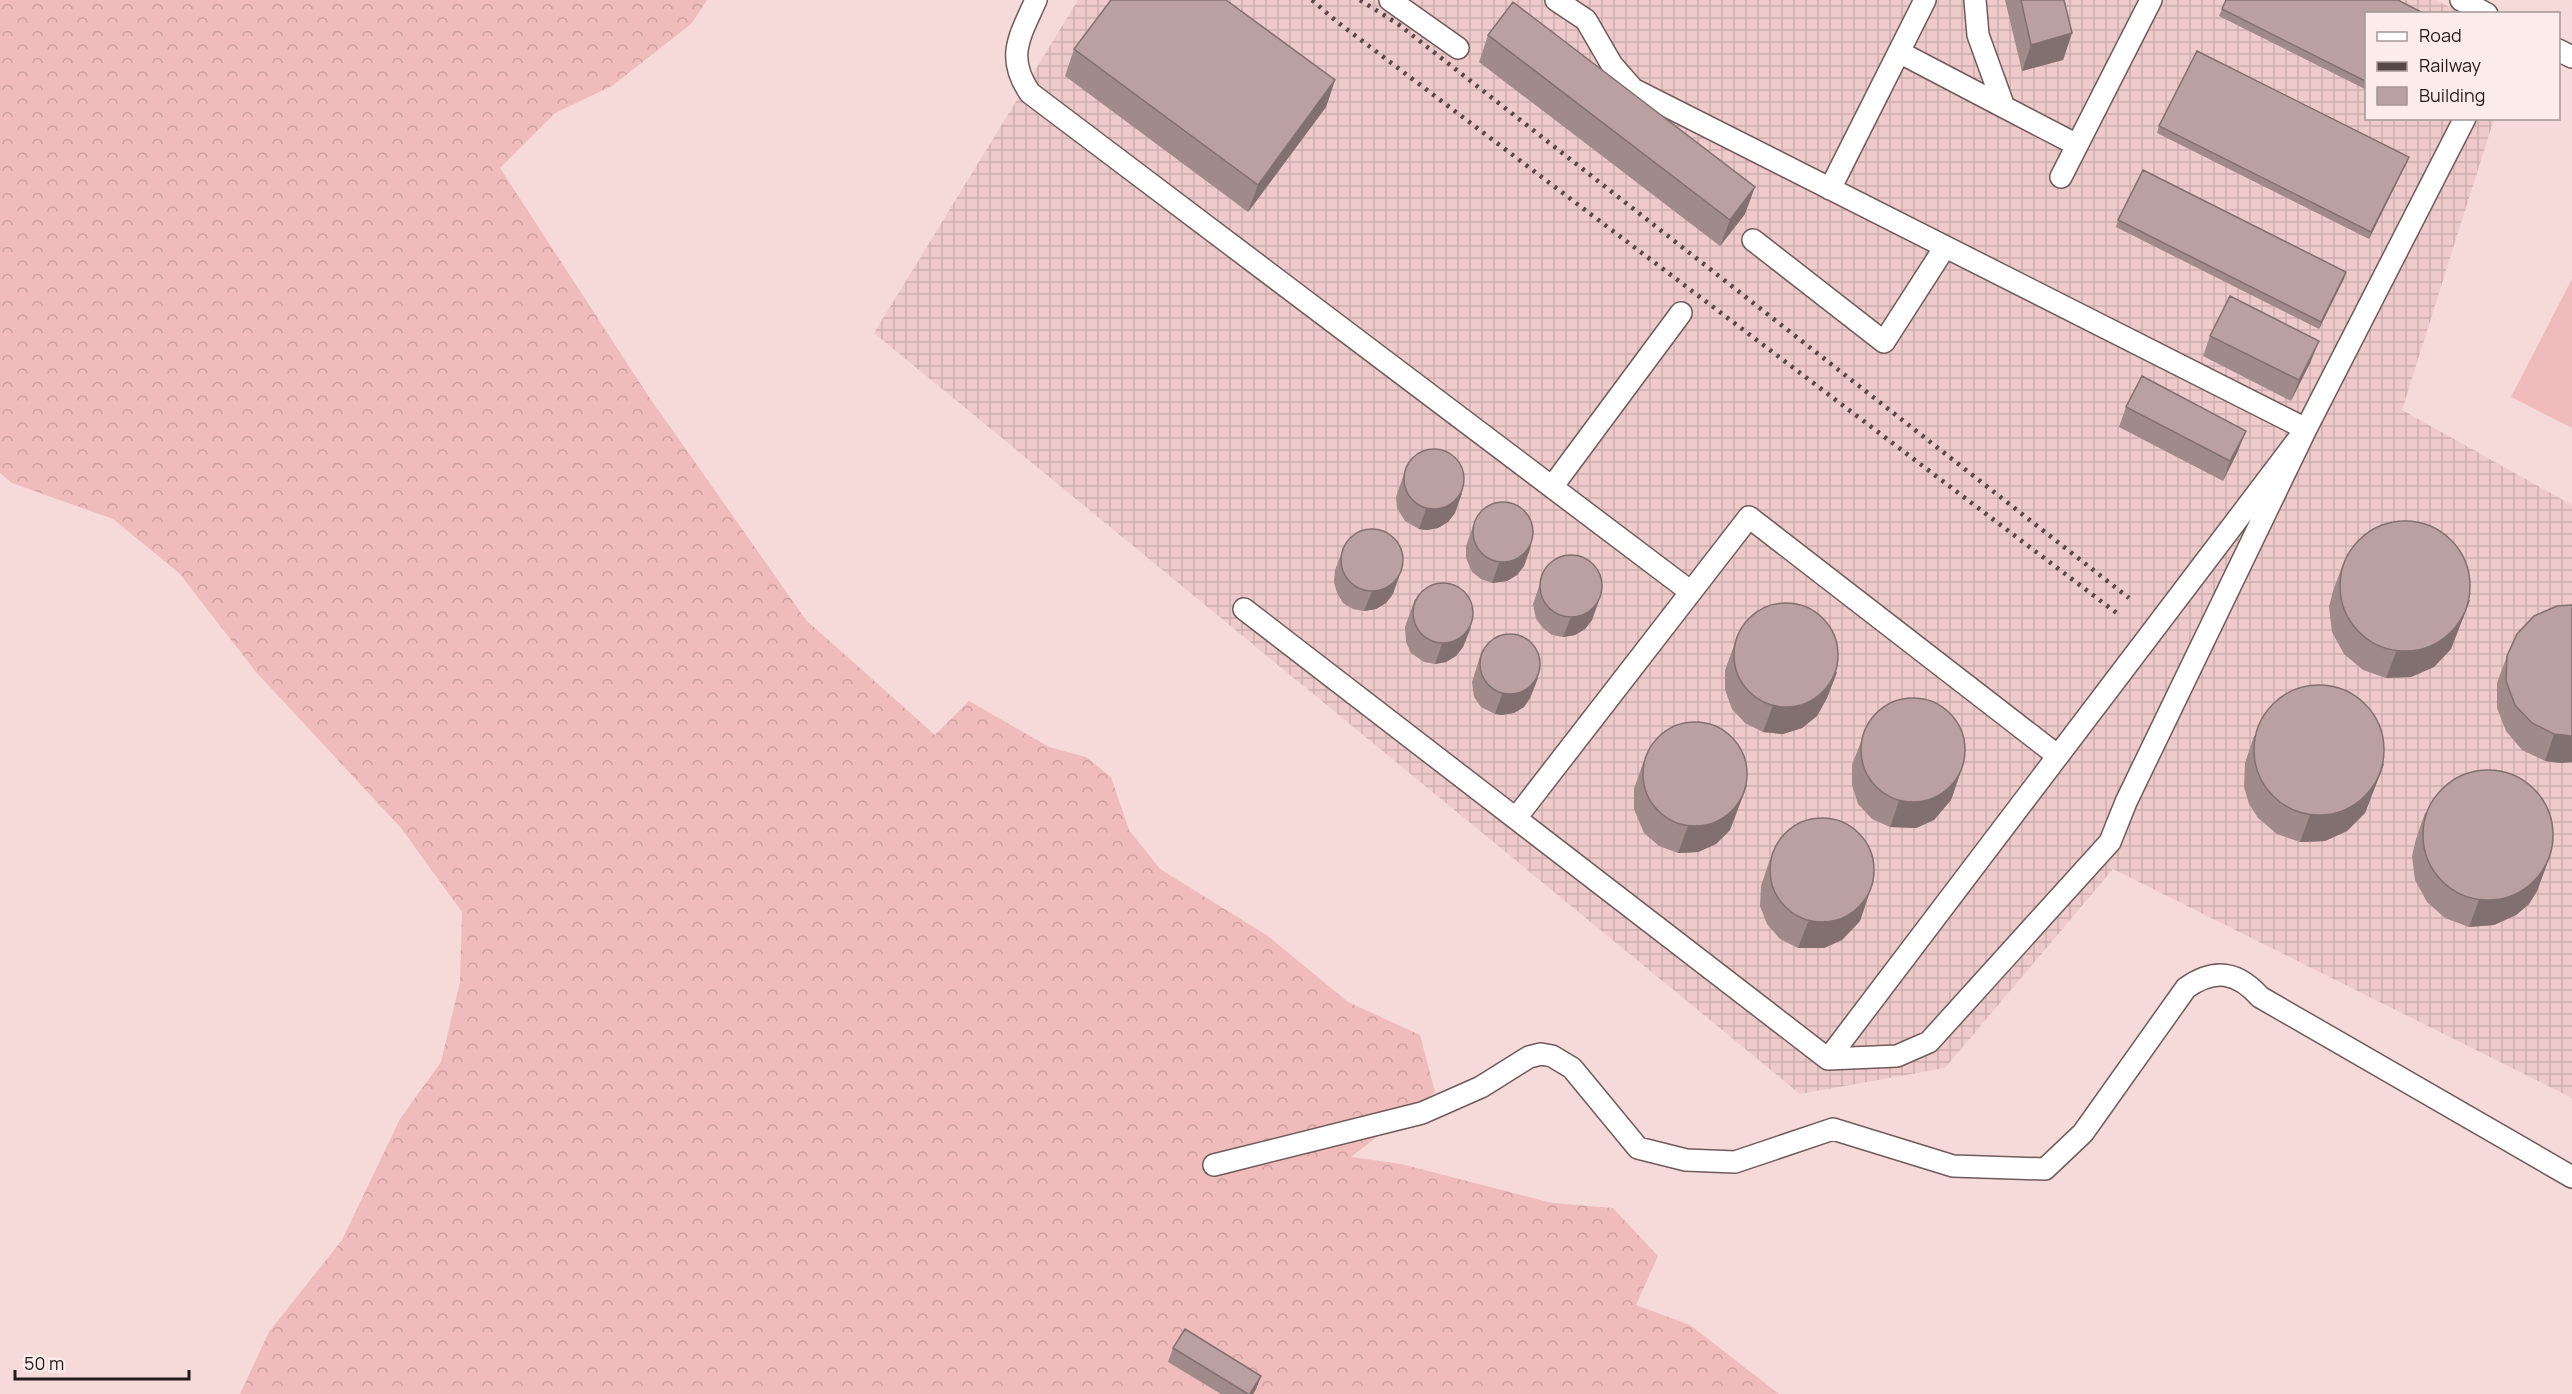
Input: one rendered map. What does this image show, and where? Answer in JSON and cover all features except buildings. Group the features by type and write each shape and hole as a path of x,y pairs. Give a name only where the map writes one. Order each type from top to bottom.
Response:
{"street":[{"path":"1036,0 1016,49 1016,65 1021,80 1030,93 1691,592"},
{"path":"1390,0 1458,48"},
{"path":"1556,0 1586,20 1612,65 1633,89 2306,429"},
{"path":"1830,189 1925,0"},
{"path":"1975,0 1978,35 2004,107"},
{"path":"2061,177 2151,0"},
{"path":"2461,0 2483,12"},
{"path":"1899,52 2077,146"},
{"path":"1244,609 1828,1059 1898,1056 1929,1042 2110,842 2126,802 2306,429 2464,120"},
{"path":"1754,240 1884,342 1945,247"},
{"path":"1552,487 1681,313"},
{"path":"1828,1059 2306,429"},
{"path":"1516,818 1749,517 2058,756"},
{"path":"1214,1165 1422,1113 1481,1087 1529,1057 1540,1054 1563,1060 1572,1068 1638,1148 1686,1160 1735,1162 1833,1129 1953,1166 2045,1169 2083,1134 2186,988 2197,980 2211,975 2225,975 2239,978 2260,997 2572,1177"}],"shaded area":[{"path":"1078,0 2435,0 2461,12 2365,12 2365,120 2494,120 2402,410 2572,505 2572,1098 2113,869 1945,1068 1800,1094 874,333"}],"green space":[{"path":"0,0 707,0 691,24 612,86 555,113 500,168 647,394 806,620 935,735 969,701 1049,747 1086,757 1111,777 1129,830 1160,869 1268,936 1348,1002 1420,1035 1435,1092 1351,1157 1401,1164 1552,1203 1613,1208 1658,1256 1636,1305 1690,1325 1779,1394 240,1394 269,1332 342,1240 400,1119 441,1062 460,982 462,912 401,828 256,672 179,573 113,519 12,483 0,473"},
{"path":"2572,279 2572,428 2511,397"}],"railway":[{"path":"1312,0 1336,21 2118,614"},
{"path":"1360,0 1398,24 2129,598"}]}
